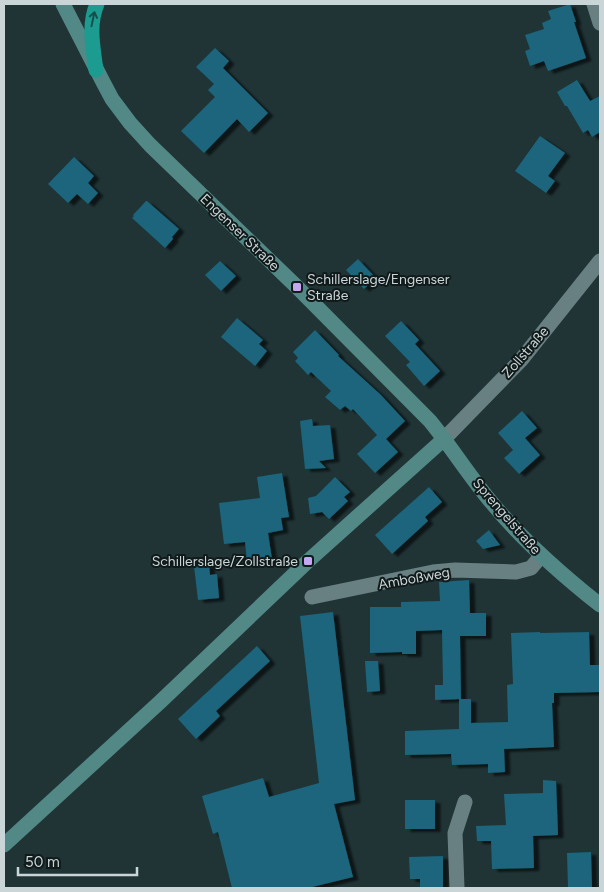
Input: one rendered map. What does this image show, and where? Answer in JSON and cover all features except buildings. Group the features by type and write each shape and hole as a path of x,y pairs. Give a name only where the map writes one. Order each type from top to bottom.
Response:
{"highway":[{"path":"96,70 91,29 97,4"}],"main road":[{"name":"Engenser Straße","path":"63,4 112,99 150,145 297,287 430,421 444,439"},
{"name":"Sprengelstraße","path":"444,439 491,502 516,531 542,556 600,605"},
{"path":"4,845 160,702 308,561 444,439"}],"street":[{"path":"594,4 600,23"},
{"name":"Zollstraße","path":"444,439 521,360 600,260"},
{"name":"Amboßweg","path":"312,597 433,572 455,570 516,572 531,568 542,556"},
{"path":"457,888 455,833 465,802"}],"place":[{"name":"Schillerslage/Engenser Straße","path":"297,287"},
{"name":"Schillerslage/Zollstraße","path":"308,561"}]}
